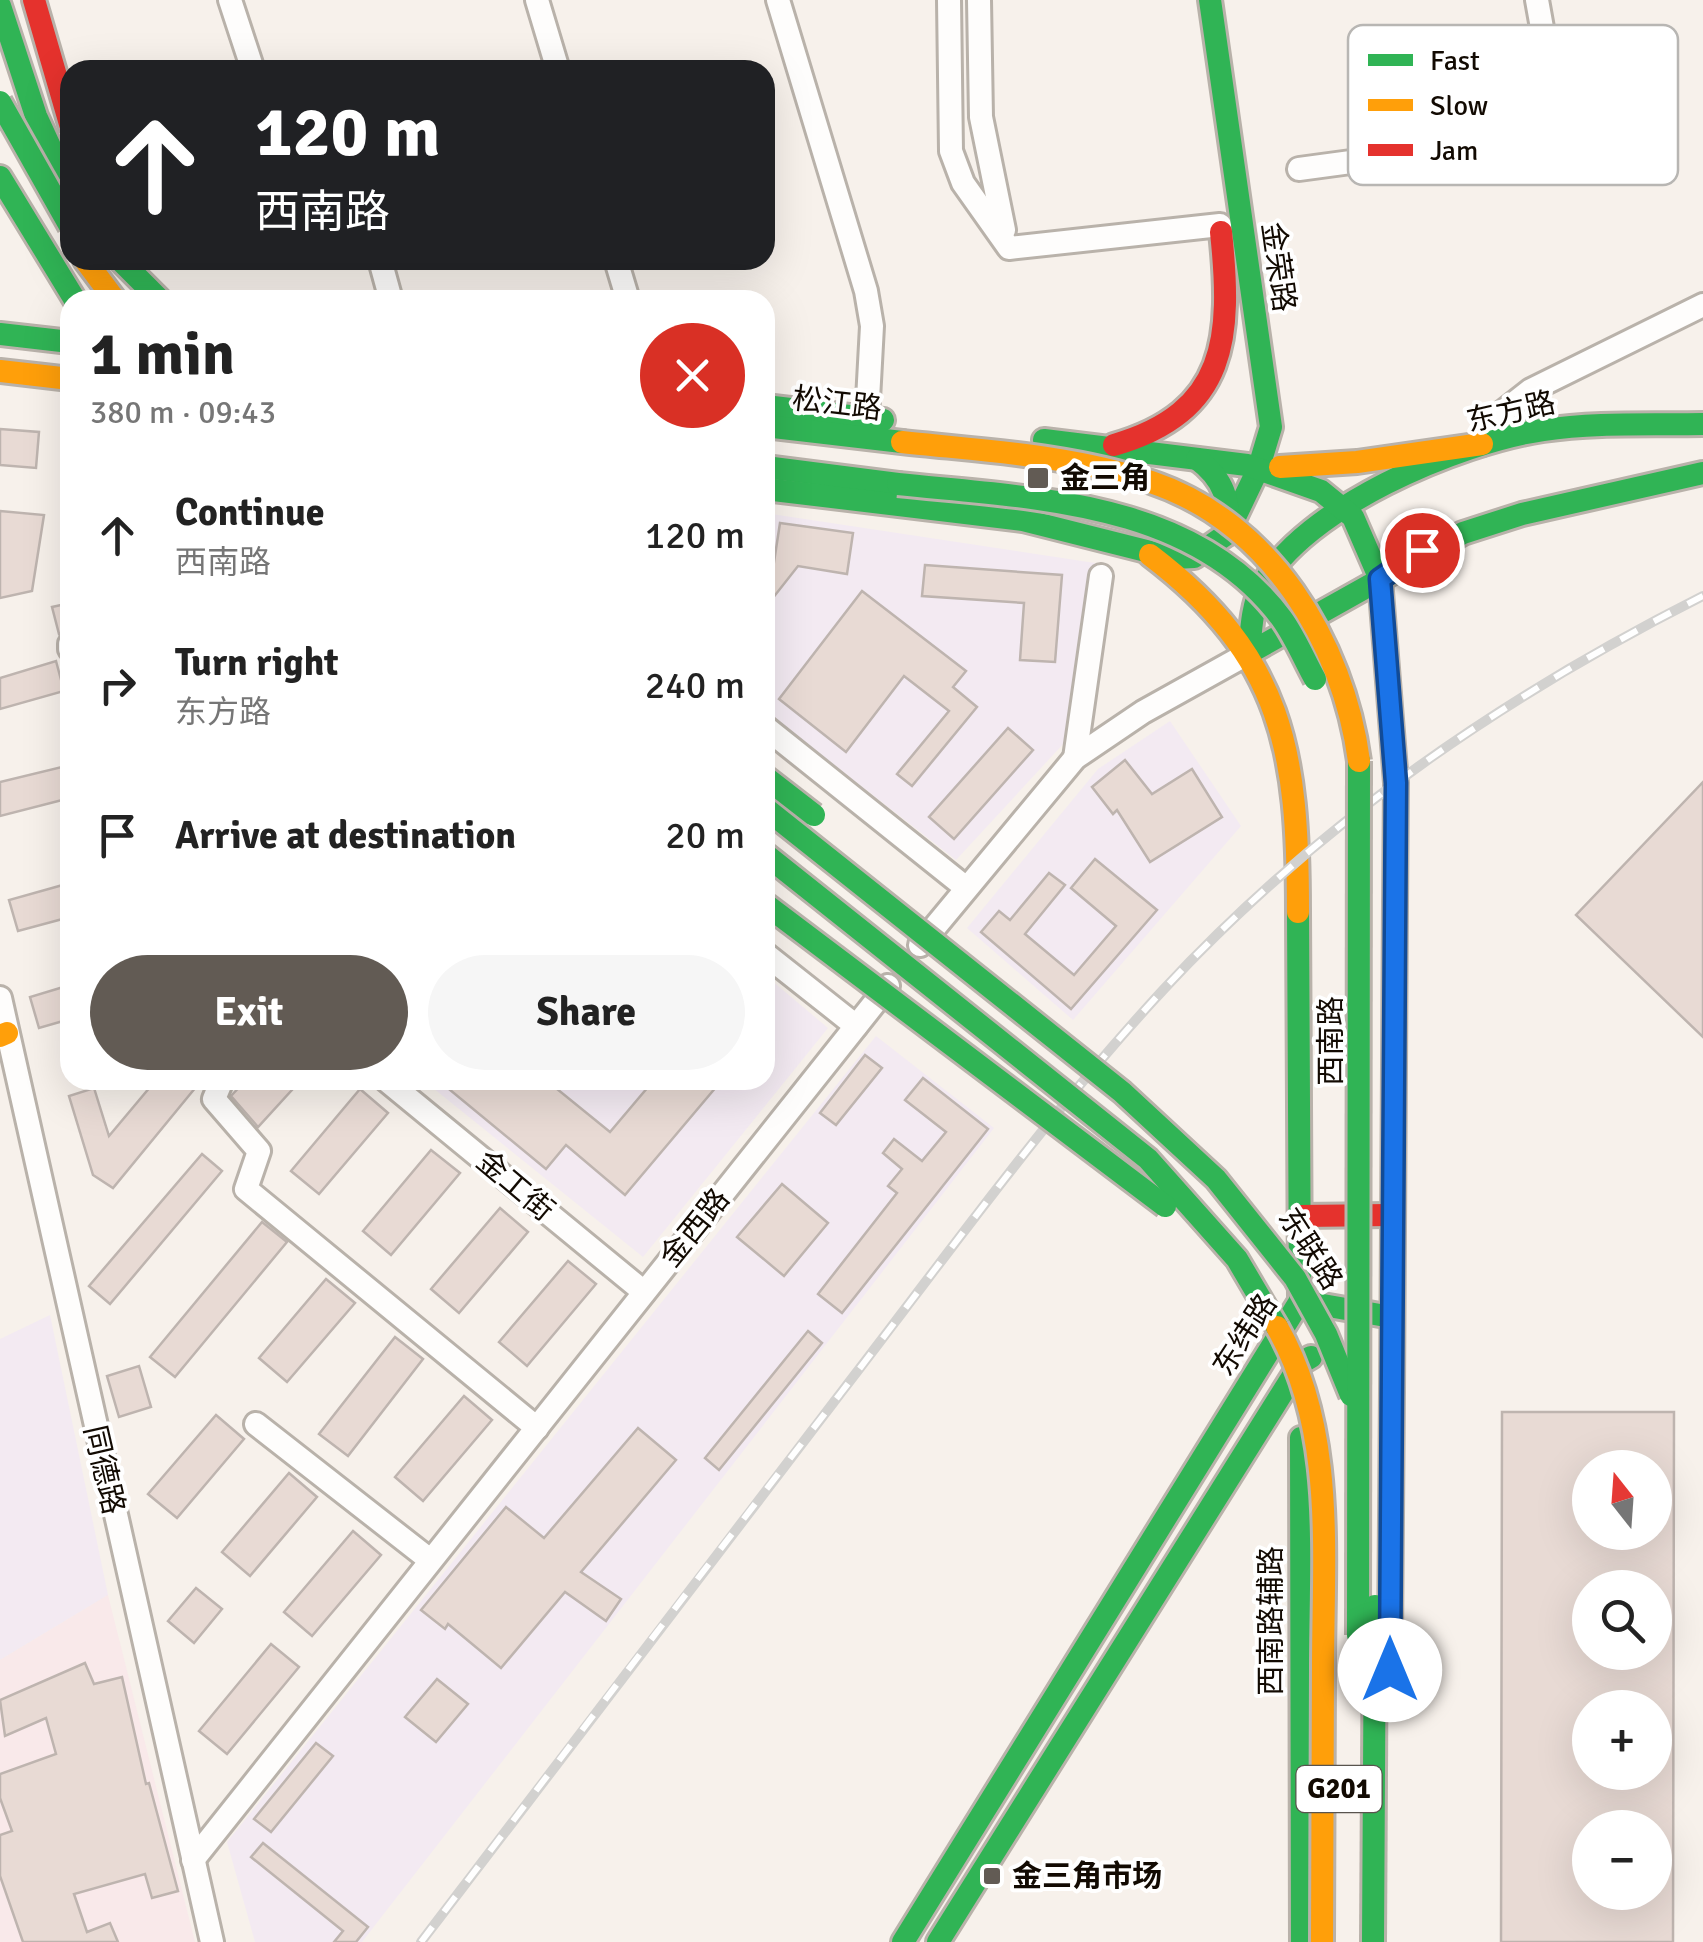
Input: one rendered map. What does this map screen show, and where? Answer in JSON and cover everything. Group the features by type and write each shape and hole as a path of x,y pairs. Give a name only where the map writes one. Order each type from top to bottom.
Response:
{"main road":[{"path":"17,0 60,107"},
{"path":"34,0 60,90"},
{"name":"金荣路","path":"1101,447 1156,432 1201,394 1215,370 1224,339 1228,299 1189,0"},
{"name":"金荣路","path":"1210,0 1271,427 1260,467 1227,534"},
{"path":"0,6 36,116 60,168"},
{"path":"0,86 30,169 60,221"},
{"path":"0,102 60,208"},
{"path":"0,177 69,290"},
{"path":"101,270 116,290"},
{"path":"130,270 152,290"},
{"path":"156,270 171,290"},
{"path":"0,334 60,341"},
{"path":"0,371 60,379"},
{"path":"775,407 1260,467 1306,468 1482,444"},
{"name":"东方路","path":"1249,653 1262,586 1284,554 1312,528 1345,508 1482,444 1559,428 1703,424"},
{"name":"松江路","path":"775,427 902,442"},
{"name":"西南路","path":"1271,427 1345,508 1371,549 1380,579 1396,783 1392,1317"},
{"name":"西南路","path":"902,442 1063,461 1154,482 1184,496 1234,530 1281,572 1315,618 1344,678 1354,715 1362,798 1350,1635 1340,1942"},
{"path":"775,490 1023,520 1111,540 1150,555 1194,557 1227,534 1228,495 1212,468 1197,459"},
{"path":"1260,467 1294,478 1345,508"},
{"name":"西南路","path":"775,468 1097,509 1170,528 1202,544 1256,586 1278,612 1322,698 1332,731 1340,799 1350,1635 1358,1942"},
{"path":"1249,653 1314,622 1422,550 1511,516 1703,473"},
{"name":"西南路","path":"1150,555 1202,595 1249,653 1282,724 1298,810 1300,1301"},
{"path":"775,784 826,824"},
{"name":"东联路","path":"775,816 1183,1142 1245,1208 1285,1260 1327,1336 1356,1412 1375,1536 1373,1942"},
{"path":"775,862 1148,1159 1212,1227 1260,1296 1300,1374 1320,1453 1322,1942"},
{"path":"931,907 961,930"},
{"path":"775,912 1188,1224 1260,1296"},
{"path":"1034,991 1183,1142"},
{"path":"1300,1216 1393,1215"},
{"name":"东纬路","path":"903,1942 1300,1301 1392,1317"},
{"name":"西南路辅路","path":"1300,1301 1302,1942"},
{"path":"1390,1942 1392,1317"},
{"name":"东纬路","path":"938,1942 1300,1363 1392,1317"}],"street":[{"path":"230,0 250,60"},
{"path":"537,0 555,60"},
{"path":"778,0 866,291 872,326 867,418"},
{"path":"949,0 947,119 951,151 963,182 1009,248"},
{"path":"979,0 982,117 1009,248"},
{"path":"1537,0 1541,25"},
{"path":"1299,169 1348,162"},
{"path":"1009,248 1220,225"},
{"path":"1482,444 1503,412 1531,390 1703,305"},
{"path":"1076,758 1101,576"},
{"name":"金西路","path":"193,1860 965,887 1076,758 1126,722 1249,653"},
{"path":"775,735 965,887"},
{"path":"775,962 856,1026"},
{"name":"同德路","path":"0,998 4,1035 212,1942"},
{"path":"218,1090 214,1099 259,1151 246,1189 537,1428"},
{"name":"金工街","path":"398,1090 644,1292"},
{"path":"256,1424 430,1560"}],"shaded area":[{"path":"775,515 1095,563 1077,729 956,860 775,719"},
{"path":"1170,721 1241,826 1073,1020 967,928 1098,769"},
{"path":"775,983 828,1028 643,1257 435,1090 775,1090"},
{"path":"876,1036 994,1128 362,1942 255,1942 227,1842"},
{"path":"50,1315 108,1595 0,1660 0,1339"},
{"path":"108,1595 195,1942 0,1942 0,1660"}],"building":[{"path":"0,429 39,432 36,468 0,465"},
{"path":"0,511 44,515 32,591 0,598"},
{"path":"780,523 853,533 847,574 798,566 775,595"},
{"path":"925,565 1062,575 1055,662 1020,660 1024,603 922,596"},
{"path":"862,591 966,671 953,687 977,707 912,786 897,774 949,711 904,676 846,752 779,699"},
{"path":"60,605 59,634 52,607"},
{"path":"56,661 60,692 0,709 0,678"},
{"path":"1008,728 1033,750 954,839 929,817"},
{"path":"1125,760 1152,794 1192,769 1222,817 1150,862 1117,810 1113,814 1092,787"},
{"path":"60,767 60,801 0,816 0,782"},
{"path":"1703,782 1703,1037 1576,915"},
{"path":"1095,859 1157,910 1071,1009 981,932 999,911 1010,920 1049,873 1065,885 1025,934 1074,975 1116,926 1071,888"},
{"path":"60,886 60,920 18,931 9,900"},
{"path":"60,988 60,1022 39,1028 30,997"},
{"path":"865,1055 882,1068 836,1125 820,1113"},
{"path":"923,1078 988,1129 842,1313 818,1294 897,1193 888,1186 902,1169 883,1153 894,1139 922,1161 946,1132 905,1100"},
{"path":"95,1090 109,1136 148,1090 194,1090 113,1188 93,1175 69,1096"},
{"path":"237,1090 292,1090 258,1127 231,1096"},
{"path":"359,1090 388,1113 319,1194 291,1171"},
{"path":"450,1090 558,1090 610,1132 646,1090 714,1090 625,1195 566,1145 546,1169"},
{"path":"431,1150 460,1173 391,1255 363,1231"},
{"path":"202,1154 222,1171 110,1304 89,1286"},
{"path":"782,1184 828,1223 784,1276 737,1237"},
{"path":"500,1208 528,1232 459,1313 431,1289"},
{"path":"262,1222 287,1242 175,1377 150,1357"},
{"path":"568,1261 596,1284 527,1366 499,1342"},
{"path":"326,1279 355,1303 287,1382 259,1358"},
{"path":"808,1331 822,1343 719,1470 705,1458"},
{"path":"395,1337 423,1359 348,1456 319,1434"},
{"path":"139,1366 151,1407 119,1417 107,1376"},
{"path":"464,1396 492,1420 423,1501 395,1477"},
{"path":"1502,1412 1674,1412 1673,1942 1501,1942"},
{"path":"216,1415 244,1439 177,1518 148,1494"},
{"path":"638,1428 676,1460 581,1572 621,1599 606,1621 565,1592 501,1668 448,1624 445,1629 421,1610 506,1507 544,1538"},
{"path":"289,1473 317,1497 250,1576 222,1552"},
{"path":"353,1531 381,1555 312,1636 284,1612"},
{"path":"196,1588 222,1609 194,1643 168,1621"},
{"path":"271,1644 299,1667 227,1754 199,1731"},
{"path":"85,1663 94,1684 122,1677 146,1784 149,1783 178,1891 152,1898 145,1874 74,1894 87,1932 110,1923 118,1942 23,1942 0,1876 0,1835 12,1831 0,1798 0,1774 56,1754 46,1718 5,1736 0,1700"},
{"path":"437,1679 468,1704 436,1742 405,1717"},
{"path":"316,1743 333,1756 271,1832 254,1819"},
{"path":"263,1843 368,1927 356,1942 334,1942 343,1931 251,1857"}],"railway":[{"path":"421,1942 998,1188 1079,1086 1164,989 1284,872 1416,768 1556,677 1703,596"}],"traffic: fast":[{"path":"1210,0 1271,427 1259,467 1227,534"},
{"path":"0,6 36,116 60,168"},
{"path":"0,102 60,208"},
{"path":"0,177 69,290"},
{"path":"130,270 150,290"},
{"path":"0,334 60,341"},
{"path":"775,407 883,420"},
{"path":"1703,424 1543,430 1469,448 1386,483 1311,530 1282,557 1259,593 1249,653 1463,533 1522,514 1703,473"},
{"path":"775,427 902,442"},
{"path":"1044,440 1247,465 1321,491 1353,517 1380,579 1396,783 1395,904"},
{"path":"775,490 1023,520 1174,558 1194,557 1227,534 1228,522 1224,492 1214,475 1197,459"},
{"path":"775,468 898,484"},
{"path":"898,484 1055,501 1157,528 1204,550 1246,580 1282,619 1315,679"},
{"path":"1358,1635 1359,761"},
{"path":"775,785 814,815"},
{"path":"775,816 1122,1092 1216,1179 1295,1278 1326,1334 1351,1395"},
{"path":"775,862 1148,1159 1237,1259 1277,1327"},
{"path":"775,912 1165,1206"},
{"path":"1298,912 1300,1296"},
{"path":"903,1942 1300,1301 1380,1315"},
{"path":"938,1942 1301,1363 1311,1357"},
{"path":"1390,1643 1392,1391"},
{"path":"1301,1438 1302,1942"},
{"path":"1373,1942 1375,1606"}],"traffic: slow":[{"path":"92,270 108,290"},
{"path":"0,371 60,378"},
{"path":"902,442 1028,455 1121,473 1193,501 1231,526 1265,556 1318,631 1350,716 1359,761"},
{"path":"1280,467 1357,462 1482,444"},
{"path":"1150,555 1195,593 1230,631 1256,671 1274,712 1287,756 1294,803 1298,912"},
{"path":"1392,1391 1395,904"},
{"path":"0,1036 7,1033"},
{"path":"1277,1327 1309,1408 1322,1494 1322,1942"}],"traffic: jam":[{"path":"34,0 60,90"},
{"path":"1114,445 1152,431 1180,413 1201,391 1214,366 1225,305 1221,232"},
{"path":"1300,1216 1389,1215"}],"place":[{"name":"金三角","path":"1038,478"},
{"name":"金三角市场","path":"992,1876"}],"route":[{"path":"1390,1670 1396,783 1380,579 1422,550"}]}
